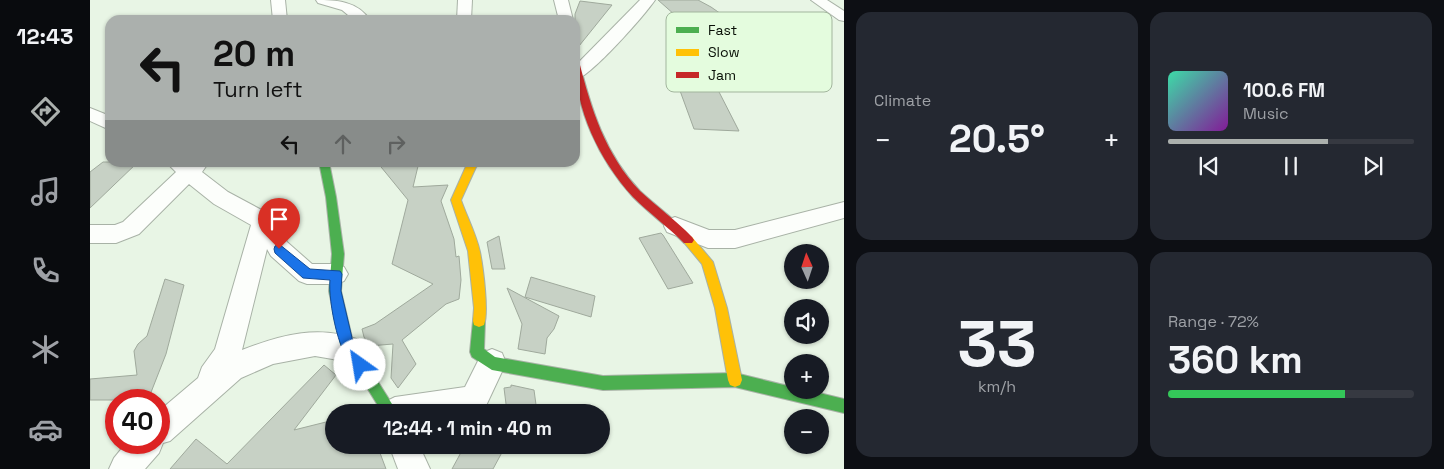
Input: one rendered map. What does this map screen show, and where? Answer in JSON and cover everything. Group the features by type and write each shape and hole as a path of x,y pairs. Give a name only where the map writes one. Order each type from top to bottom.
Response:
{"street":[{"path":"278,0 280,15"},
{"path":"323,0 348,7 357,15"},
{"path":"462,15 465,0"},
{"path":"561,0 565,15"},
{"path":"580,66 648,0"},
{"path":"818,0 844,17"},
{"path":"580,84 589,117 608,160 637,194 675,226 707,262 720,308 735,380"},
{"path":"90,114 105,122"},
{"path":"90,234 116,234 132,228 187,167"},
{"path":"189,167 221,198 263,221 279,249 307,274 336,274"},
{"path":"325,167 331,197 338,254 335,291 347,344 385,404"},
{"path":"471,167 456,200 474,251 480,308 476,352 492,363 603,383 735,380 844,406"},
{"path":"675,226 708,239 735,239 844,210"},
{"path":"202,392 227,354 263,221"},
{"path":"170,420 231,368 272,351 315,343 350,349"},
{"path":"448,404 474,400 492,363"},
{"path":"125,469 138,454"},
{"path":"408,454 414,469"}],"building":[{"path":"658,0 698,0 718,12 672,12"},
{"path":"580,1 612,5 580,45 580,15 575,14"},
{"path":"680,92 719,92 739,131 694,129"},
{"path":"103,162 105,162 105,167 133,167 90,208 90,172"},
{"path":"381,167 418,167 413,187 448,185 441,201 454,239 456,257 459,256 461,280 459,299 446,304 402,340 416,364 398,388 391,378 393,344 369,346 362,329 375,324 433,284 392,264 408,200"},
{"path":"661,233 693,283 668,289 639,238"},
{"path":"499,236 505,269 492,269 487,242"},
{"path":"531,277 595,296 591,317 525,297"},
{"path":"165,279 184,285 166,354 152,389 105,389 105,400 90,400 90,379 137,375 134,351 138,344 147,336"},
{"path":"507,288 559,316 554,329 547,338 545,354 518,349 522,324"},
{"path":"324,365 336,375 294,430 325,422 325,454 380,454 386,469 170,469 196,439 227,464"},
{"path":"511,385 534,390 536,404 506,404 504,388 511,387"},
{"path":"460,454 501,454 493,469 452,469"}],"traffic: fast":[{"path":"325,167 331,197 338,254 335,291 347,344 385,404"},
{"path":"479,321 477,352 492,363 603,383 735,380 844,406"}],"traffic: slow":[{"path":"471,167 456,200 474,251 480,308 479,321"},
{"path":"688,240 707,262 721,308 735,380"}],"traffic: jam":[{"path":"580,80 596,132 612,164 637,194 688,240"}],"route":[{"path":"279,249 307,274 336,274 335,291 347,344 360,365"}]}
